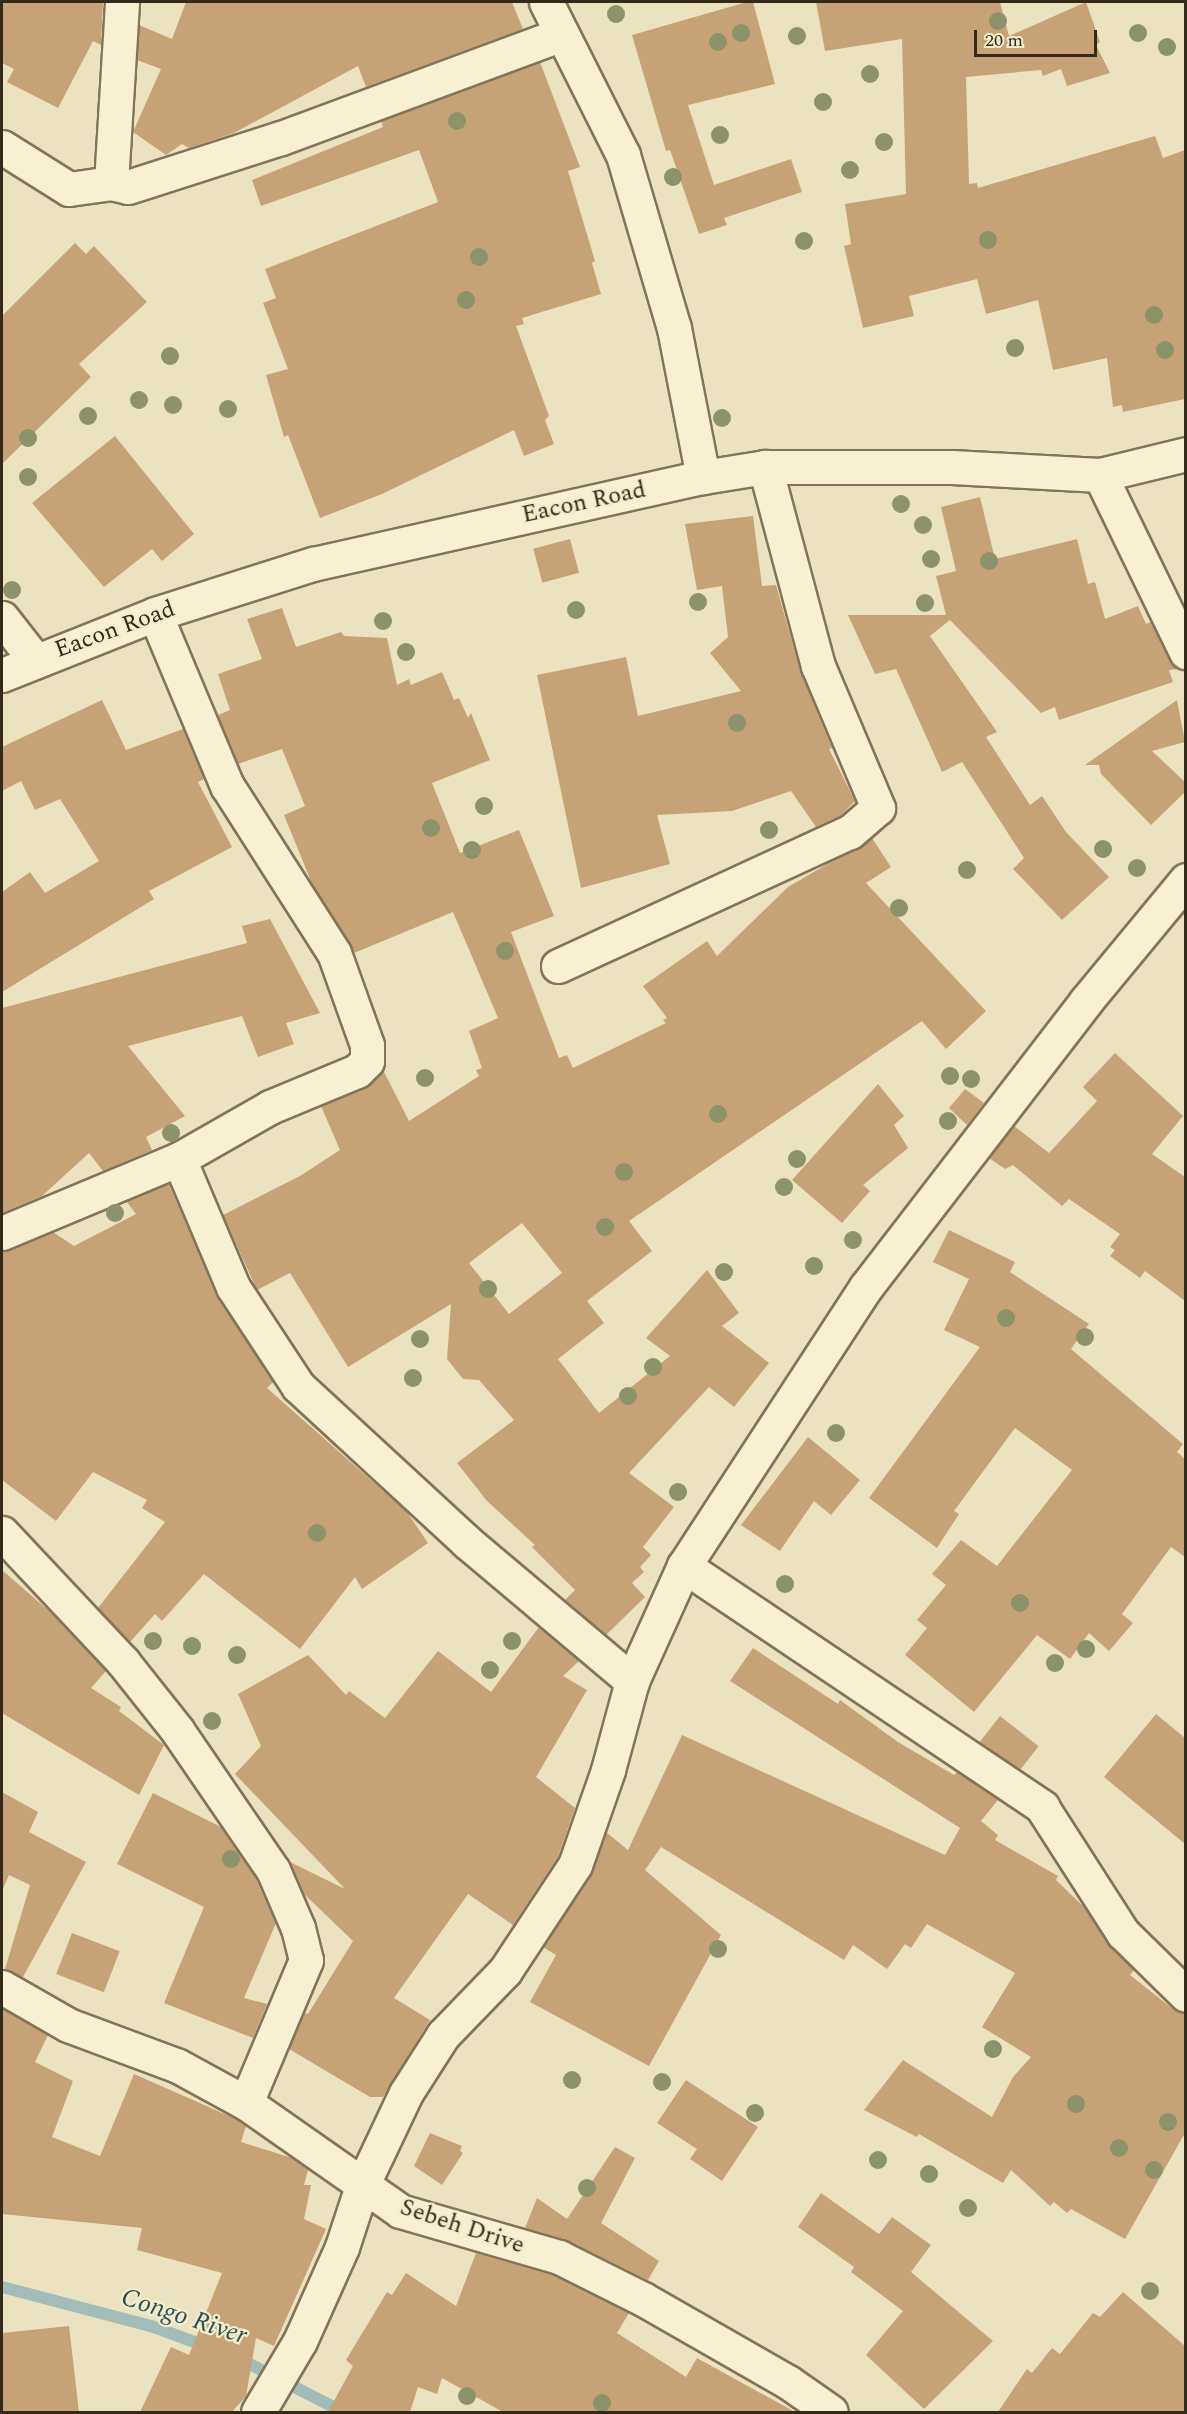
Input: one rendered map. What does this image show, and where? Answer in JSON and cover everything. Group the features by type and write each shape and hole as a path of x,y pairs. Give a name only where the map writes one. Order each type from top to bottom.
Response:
{"street":[{"path":"111,183 122,2"},
{"path":"546,2 560,35 623,155 674,328 703,477"},
{"path":"2,147 69,189 111,183 128,187 270,141 560,35"},
{"name":"Eacon Road","path":"2,675 155,614 313,564 703,477 765,467 952,467 1100,475 1185,454"},
{"path":"558,966 850,832 878,808 818,666 765,467"},
{"path":"1100,475 1185,652"},
{"path":"2,1233 179,1159 270,1107 357,1071 367,1061 367,1045 334,953 227,786 155,614"},
{"path":"2,618 35,660"},
{"path":"259,2411 300,2341 342,2247 362,2186 406,2093 443,2036 505,1971 575,1865 608,1770 632,1681 684,1566 866,1287 1086,1001 1185,880"},
{"path":"179,1159 233,1287 298,1386 467,1542 632,1681"},
{"path":"2,1533 123,1662 177,1730 273,1870 306,1960 246,2103"},
{"path":"684,1566 1042,1807 1123,1933 1185,1995"},
{"name":"Sebeh Drive","path":"2,1987 68,2025 178,2066 246,2103 400,2211 559,2257 643,2299 778,2376 831,2412"}],"building":[{"path":"2,2 103,2 101,45 93,41 58,108 7,82 14,69 2,63"},
{"path":"186,2 512,2 523,29 366,87 358,66 234,133 189,148 182,144 166,155 133,132 161,69 137,60 139,25 172,39"},
{"path":"753,2 775,84 688,105 714,185 791,159 802,192 724,218 727,225 699,234 670,150 666,151 632,35"},
{"path":"816,2 1000,2 1009,36 1086,2 1100,42 1096,45 1110,73 1067,86 1061,69 1043,76 1041,70 966,77 969,184 977,183 978,188 1155,136 1163,158 1185,150 1185,399 1123,412 1122,405 1113,407 1107,358 1053,370 1038,300 986,314 977,279 909,296 914,316 863,328 844,246 851,244 845,204 906,194 902,39 825,51"},
{"path":"540,62 580,167 568,171 595,261 592,263 601,294 522,318 524,324 516,326 549,416 545,420 554,444 524,456 514,430 382,494 320,518 288,435 284,437 266,375 288,369 263,303 276,298 265,269 438,202 419,150 261,206 252,180 383,127 381,121"},
{"path":"75,243 86,254 94,246 147,302 79,364 91,377 2,464 2,316"},
{"path":"115,436 194,534 162,561 152,549 104,587 32,503"},
{"path":"980,497 995,559 1077,539 1088,584 1095,582 1105,619 1138,606 1146,624 1151,622 1169,660 1179,669 1169,670 1173,682 1059,720 1055,707 1041,713 950,620 930,636 997,732 986,737 1030,805 1042,796 1066,832 1109,877 1062,920 1013,869 1024,858 962,762 942,772 896,669 875,674 848,615 946,615 936,576 956,571 941,507"},
{"path":"753,516 762,586 776,585 801,673 832,748 829,749 855,801 840,816 816,827 791,791 732,811 657,815 670,864 581,888 537,675 626,657 638,716 741,691 710,653 728,637 722,586 697,590 685,524"},
{"path":"570,539 579,573 542,583 533,549"},
{"path":"282,608 296,647 341,632 344,636 387,638 397,685 409,679 411,685 442,672 454,700 459,698 468,718 471,713 490,760 432,783 460,853 519,830 554,916 511,932 559,1058 567,1055 573,1068 666,1023 663,1020 667,1018 643,986 707,941 717,956 788,887 872,838 891,867 866,883 986,1011 946,1049 922,1021 629,1221 652,1251 587,1301 604,1323 558,1359 599,1413 670,1356 646,1338 707,1270 739,1313 722,1326 769,1363 734,1407 709,1387 629,1473 674,1507 643,1547 651,1555 640,1567 644,1572 632,1583 645,1597 606,1635 565,1600 575,1590 532,1547 535,1545 487,1501 457,1463 514,1420 479,1380 463,1379 447,1359 451,1304 348,1367 290,1273 257,1290 223,1215 300,1176 340,1150 321,1106 365,1088 383,1070 409,1121 479,1076 476,1070 482,1068 469,1031 498,1018 453,912 354,953 313,886 284,815 305,806 282,749 238,764 218,715 230,710 218,674 262,659 247,619","holes":["522,1223 562,1273 509,1314 469,1263"]},
{"path":"102,700 126,750 183,729 204,779 198,782 232,847 149,891 154,899 2,992 2,892 30,872 45,893 99,861 60,799 35,810 21,781 2,791 2,747"},
{"path":"1177,700 1185,742 1152,751 1185,782 1185,792 1151,825 1101,774 1099,765 1085,765"},
{"path":"270,919 320,1013 286,1023 294,1044 258,1057 242,1016 128,1046 185,1116 146,1137 152,1150 103,1171 89,1153 42,1196 2,1213 2,1008 247,943 242,926"},
{"path":"1115,1053 1183,1116 1152,1154 1185,1177 1185,1301 1145,1271 1140,1278 1110,1256 1115,1250 1110,1247 1120,1234 1069,1199 1062,1206 1013,1165 1005,1169 989,1158 1014,1126 1049,1153 1097,1101 1083,1087"},
{"path":"878,1084 904,1116 894,1125 908,1148 863,1185 870,1191 842,1223 792,1180"},
{"path":"965,1089 984,1103 967,1125 949,1108"},
{"path":"169,1184 216,1294 273,1382 267,1388 407,1512 428,1543 362,1589 355,1577 300,1649 204,1574 162,1621 155,1614 130,1642 98,1608 165,1522 142,1508 147,1500 93,1472 56,1521 2,1480 2,1251 53,1232 74,1246 136,1214 126,1201"},
{"path":"949,1230 1015,1262 1010,1272 1089,1324 1071,1349 1183,1444 1177,1452 1185,1459 1185,1557 1171,1547 1122,1614 1133,1623 1109,1651 1089,1633 1070,1659 1037,1635 974,1712 905,1655 927,1628 917,1620 946,1585 932,1574 961,1540 997,1566 1072,1470 1015,1428 954,1511 959,1514 937,1548 869,1498 980,1347 944,1330 969,1279 933,1262"},
{"path":"808,1437 860,1480 831,1515 814,1501 780,1551 741,1525"},
{"path":"2,1570 48,1610 106,1671 91,1688 121,1707 119,1711 164,1745 139,1795 2,1713"},
{"path":"539,1627 579,1661 563,1676 587,1690 536,1777 575,1808 558,1857 513,1925 468,1894 394,1998 430,2020 383,2097 370,2097 289,2049 304,2013 308,2014 353,1941 304,1894 290,1862 345,1889 235,1774 261,1746 238,1694 308,1655 346,1695 349,1691 385,1718 438,1651 491,1692"},
{"path":"753,1648 838,1704 840,1700 898,1742 954,1775 957,1772 998,1800 981,1821 998,1835 995,1840 1058,1876 1056,1880 1085,1908 1107,1943 1134,1970 1130,1975 1173,2009 1185,2013 1185,2133 1125,2239 1071,2209 1067,2213 1054,2202 1050,2206 1011,2170 1003,2183 919,2134 917,2137 864,2110 903,2060 992,2117 1013,2077 1031,2057 982,2027 1015,1973 927,1924 911,1948 905,1944 887,1969 853,1945 844,1960 661,1847 645,1870 721,1935 649,2066 530,2002 556,1955 543,1947 591,1875 606,1832 628,1850 682,1735 945,1855 960,1828 730,1681"},
{"path":"1156,1714 1185,1738 1185,1844 1104,1777"},
{"path":"1000,1716 1039,1746 1018,1772 980,1742"},
{"path":"2,1792 38,1812 29,1832 86,1862 23,1977 5,1969 30,1885 9,1875 2,1891"},
{"path":"153,1793 221,1827 256,1879 276,1923 244,1998 267,2004 253,2038 164,2003 204,1907 117,1864"},
{"path":"72,1933 120,1951 104,1992 56,1974"},
{"path":"2,2008 48,2035 35,2062 73,2081 52,2137 100,2156 134,2074 236,2119 246,2126 241,2142 292,2158 308,2170 304,2185 311,2185 304,2219 326,2229 274,2346 256,2338 246,2396 232,2412 140,2412 171,2347 189,2355 222,2273 137,2250 142,2228 2,2214"},
{"path":"686,2080 758,2127 722,2181 690,2159 697,2149 657,2123"},
{"path":"430,2133 462,2146 460,2151 463,2153 442,2185 414,2166"},
{"path":"615,2147 635,2158 601,2223 659,2261 648,2280 567,2240 525,2228 537,2198 567,2219"},
{"path":"821,2193 879,2234 892,2217 931,2245 911,2272 993,2341 924,2409 866,2355 903,2311 851,2272 854,2267 798,2227"},
{"path":"476,2253 552,2275 629,2313 617,2333 686,2377 697,2358 795,2412 503,2412 442,2378 437,2394 418,2387 410,2412 328,2412 353,2366 346,2360 387,2292 392,2295 406,2273 456,2306"},
{"path":"1123,2292 1185,2346 1185,2412 998,2412 1027,2369 1032,2373 1052,2348 1060,2354 1093,2313 1100,2317"},
{"path":"69,2326 79,2412 2,2412 2,2333"}],"waterway":[{"name":"Congo River","path":"2,2287 151,2326 208,2347"},
{"name":"Congo River","path":"238,2358 343,2412"}]}
